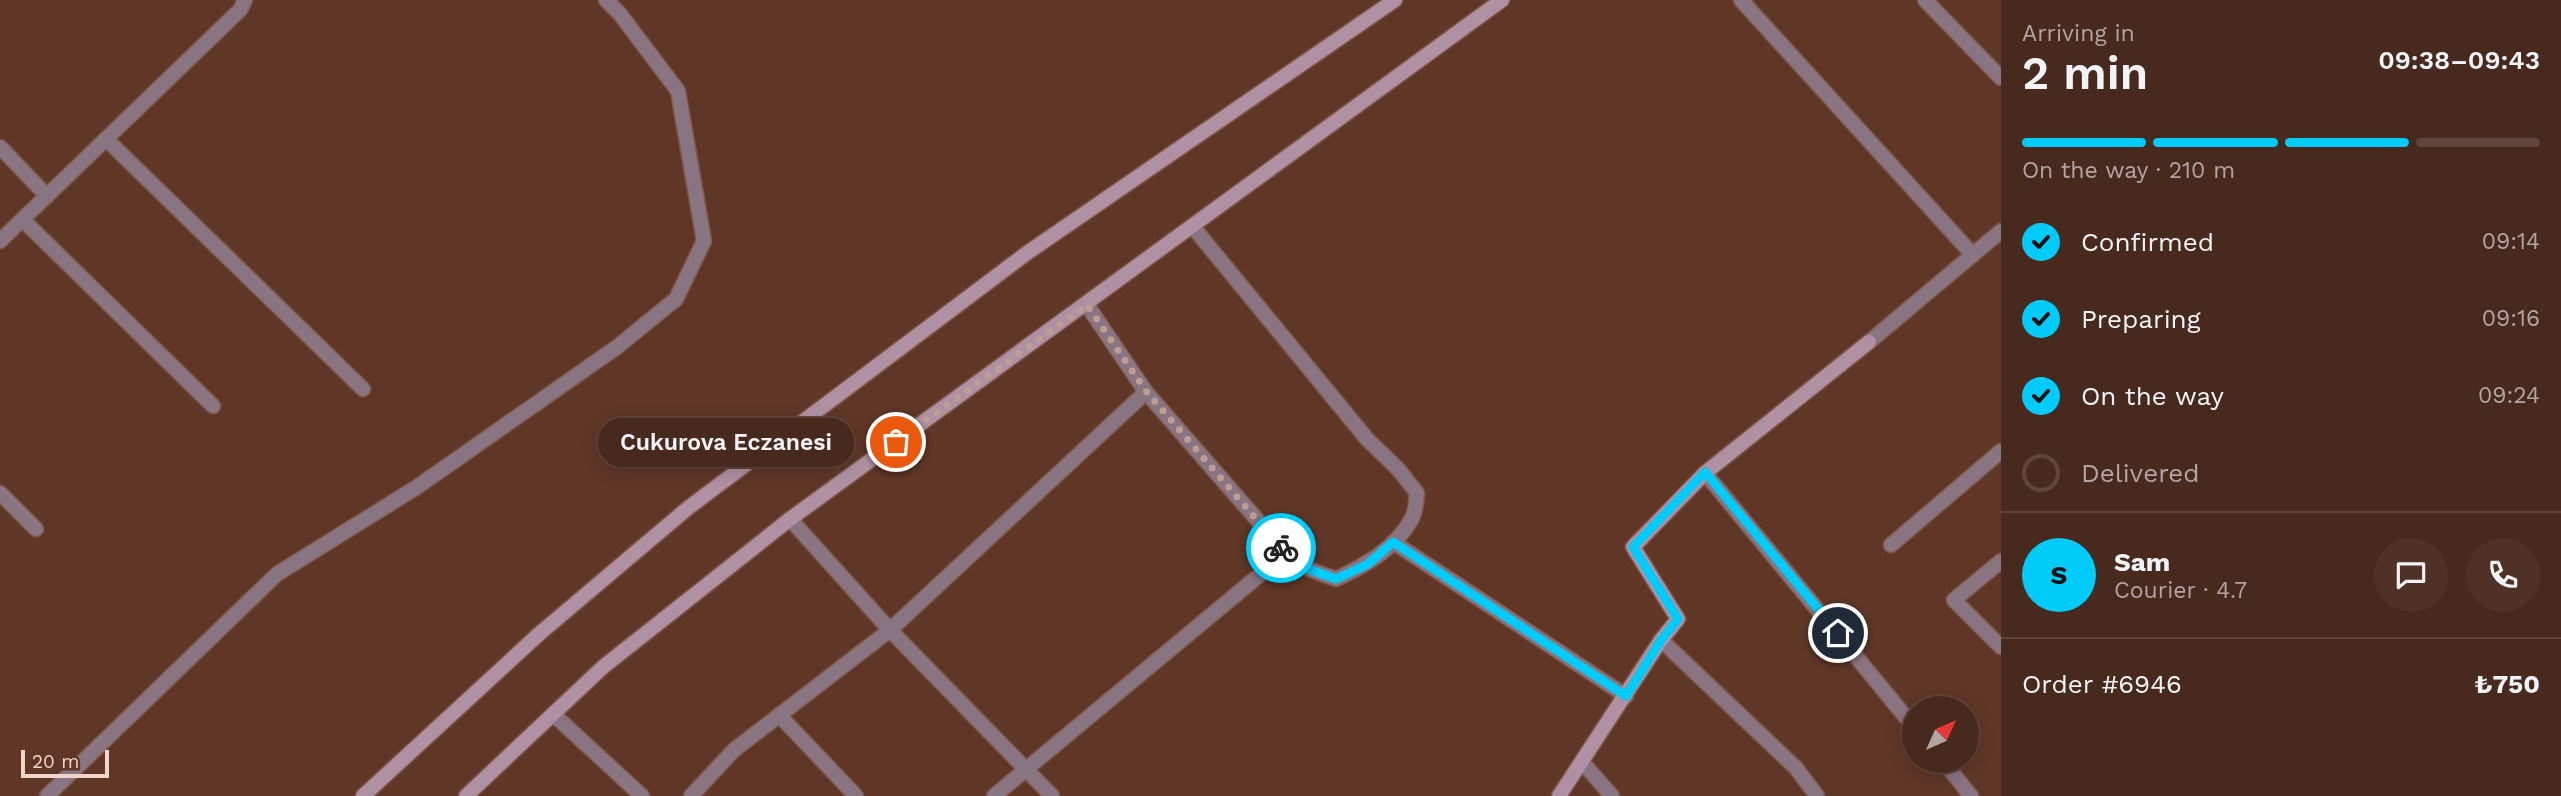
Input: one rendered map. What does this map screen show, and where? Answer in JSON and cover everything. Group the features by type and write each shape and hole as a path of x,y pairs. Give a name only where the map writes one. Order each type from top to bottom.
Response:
{"main road":[{"path":"363,796 539,634 688,508 1027,253 1395,0"},
{"path":"466,796 603,667 790,519 1502,0"},
{"path":"1559,796 1661,640 1678,619 1633,547 1705,472 1869,342"}],"street":[{"path":"0,242 243,5 256,0"},
{"path":"47,796 276,574 417,487 617,347 676,299 704,241 678,91 620,14 606,0"},
{"path":"1741,0 1973,255"},
{"path":"1925,0 2001,78"},
{"path":"106,139 363,389"},
{"path":"0,147 47,196"},
{"path":"23,220 213,406"},
{"path":"1087,305 1146,391 1286,553 1311,570 1336,579 1368,564 1393,542 1413,519 1417,493 1367,439 1193,227"},
{"path":"1869,342 2001,231"},
{"path":"691,796 734,750 890,630 1146,391"},
{"path":"1891,545 2001,451"},
{"path":"1705,472 1902,712"},
{"path":"0,493 36,529"},
{"path":"790,519 890,630 1052,796"},
{"path":"1393,542 1626,696"},
{"path":"994,796 1286,553"},
{"path":"2001,561 1954,600 2001,647"},
{"path":"1661,640 1796,768 1817,796"},
{"path":"553,714 642,796"},
{"path":"779,715 856,796"},
{"path":"1582,762 1612,796"},
{"path":"1953,774 1971,796"}],"way so far":[{"path":"896,442 1087,305 1146,391 1281,548"}],"place":[{"name":"Cukurova Eczanesi","path":"896,442"}],"route":[{"path":"1281,548 1311,570 1336,579 1368,564 1393,542 1626,696 1661,640 1678,619 1633,547 1705,472 1838,633"}]}
